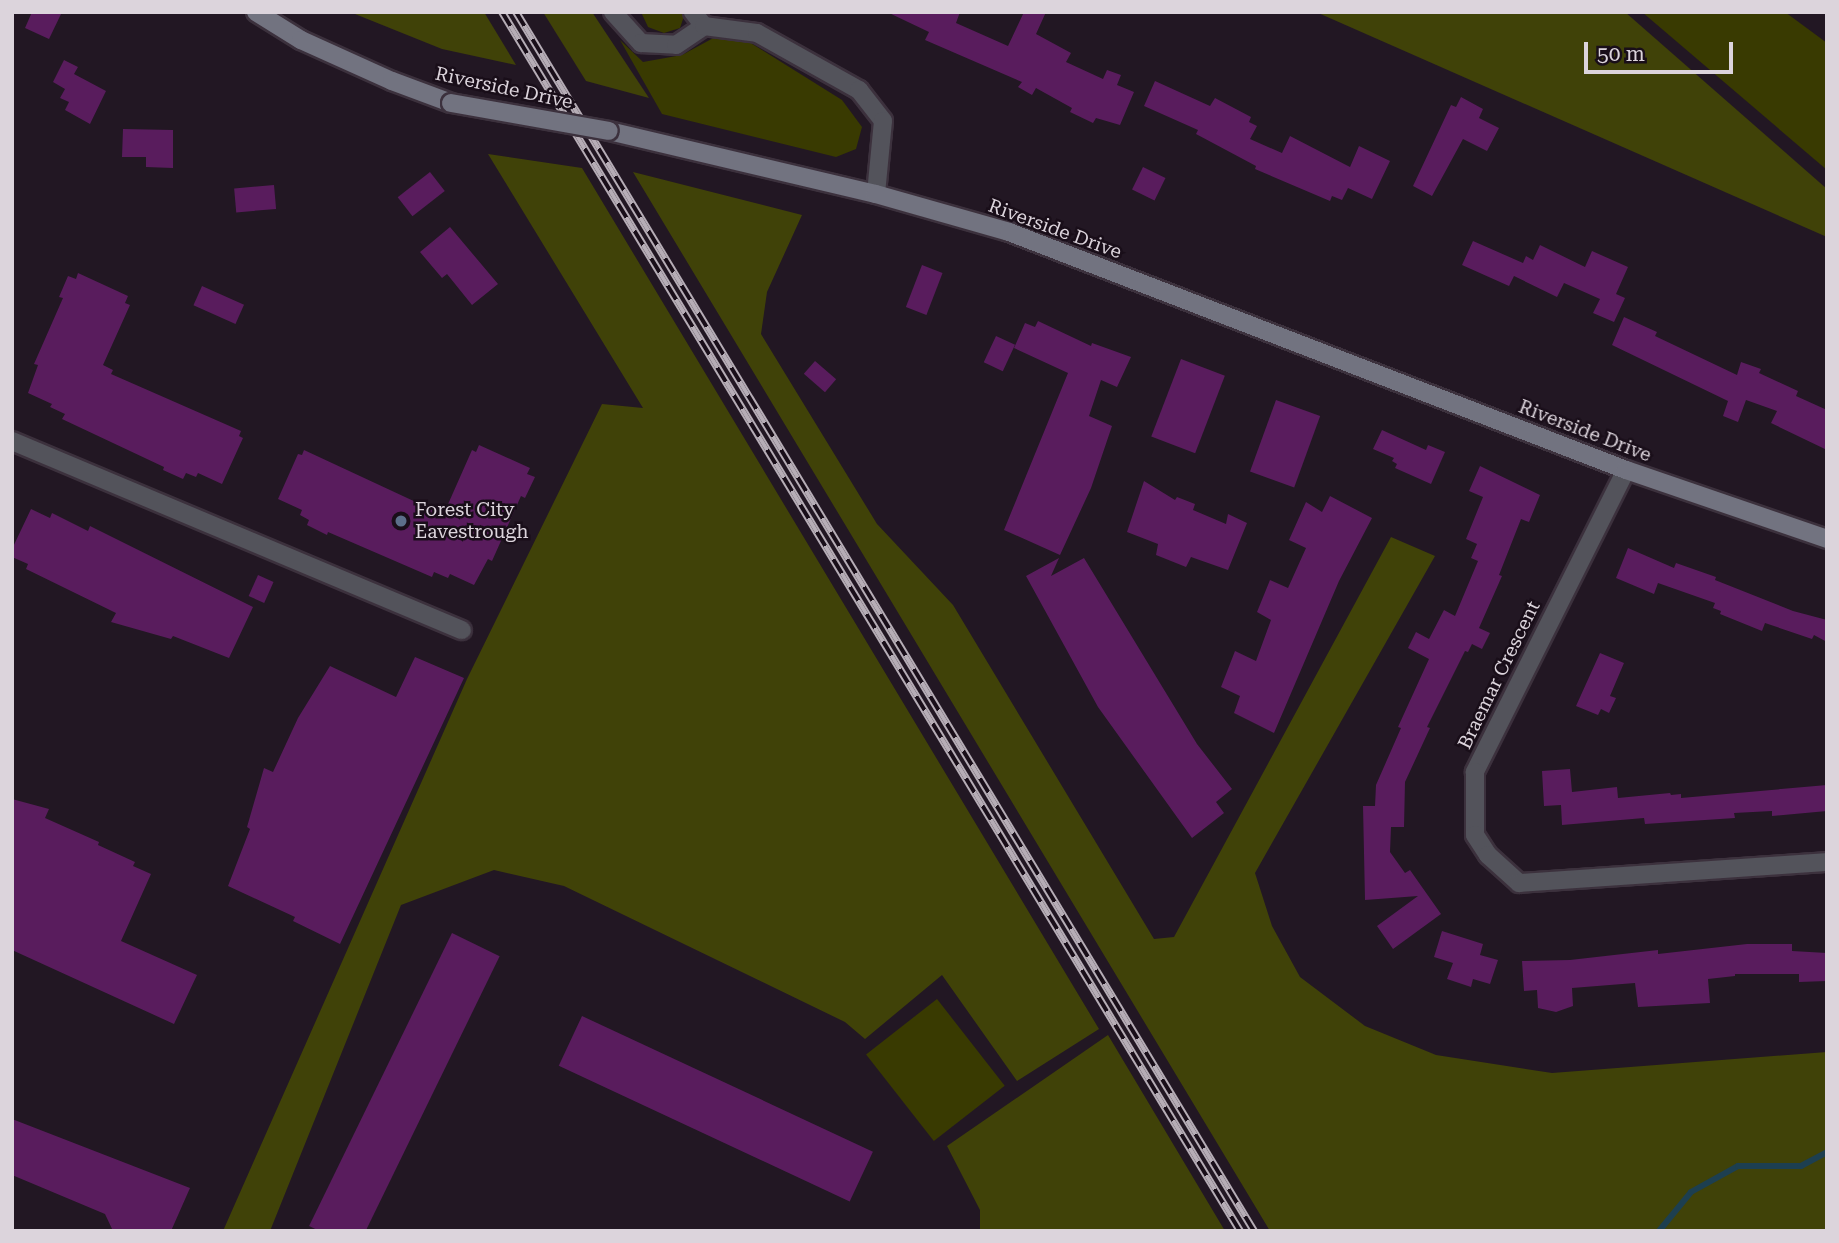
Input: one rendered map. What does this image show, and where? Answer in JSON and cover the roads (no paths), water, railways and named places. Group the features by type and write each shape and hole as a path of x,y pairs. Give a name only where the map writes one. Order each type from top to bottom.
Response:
{"main road":[{"name":"Riverside Drive","path":"257,12 301,40 392,81 451,103 629,136 876,194 1009,232 1626,470 1827,539"}],"street":[{"path":"613,12 640,43 676,45 698,19 757,33 859,90 883,121 876,194"},
{"path":"12,441 462,630"},
{"name":"Braemar Crescent","path":"1626,470 1475,772 1475,835 1488,855 1520,883 1827,862"}],"waterway":[{"path":"1659,1231 1691,1192 1738,1166 1801,1166 1827,1152"}],"railway":[{"path":"502,12 1240,1231"},
{"path":"516,12 1254,1231"}],"place":[{"name":"Forest City Eavestrough","path":"401,521"}]}
